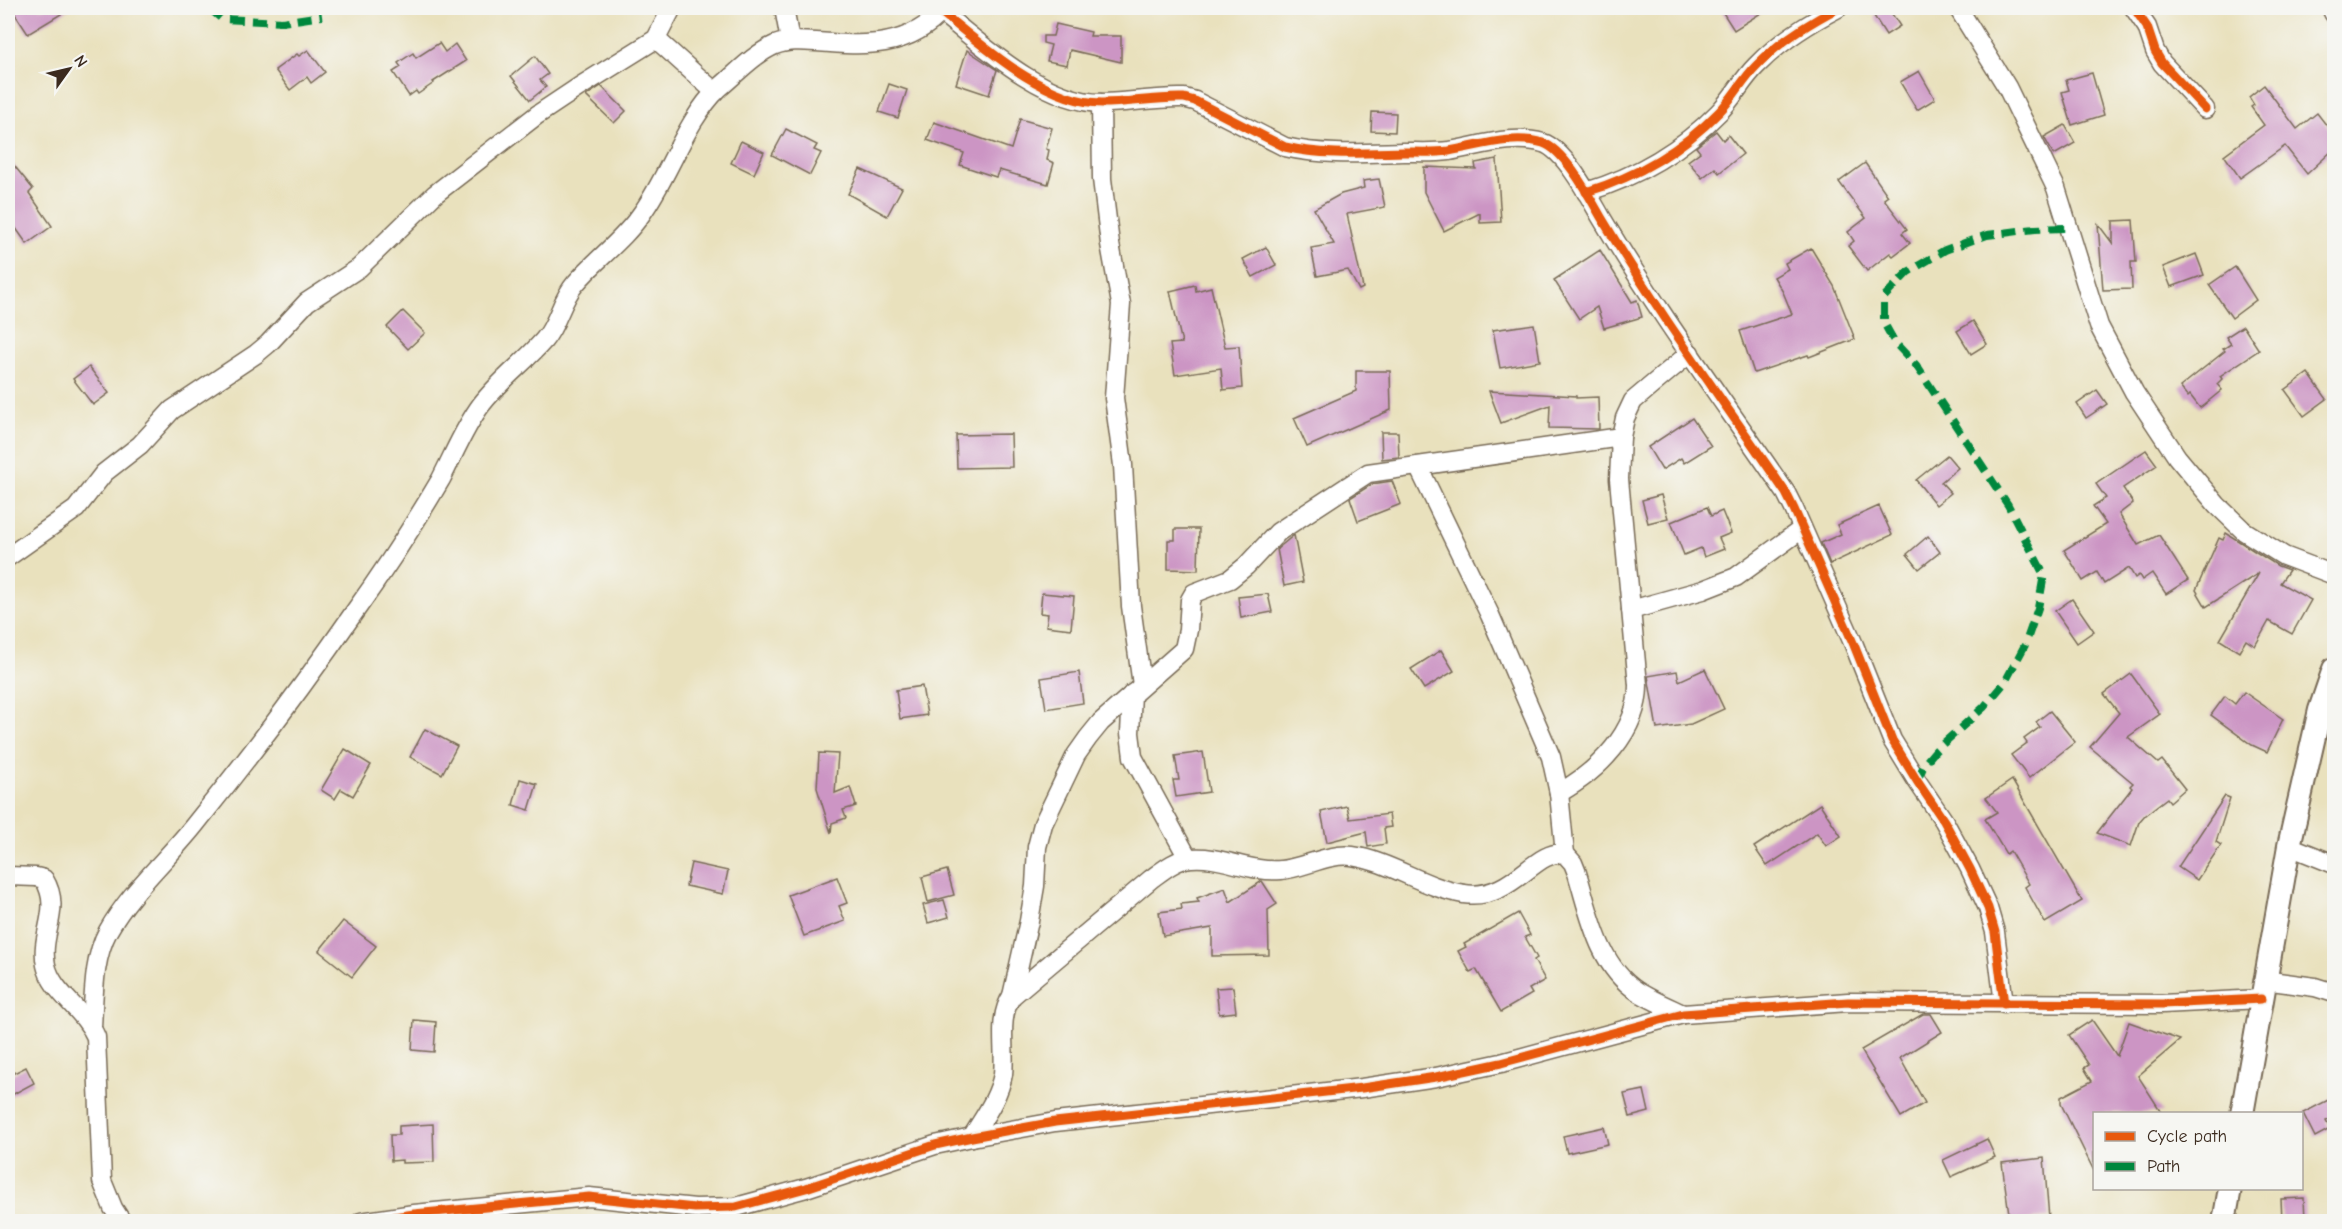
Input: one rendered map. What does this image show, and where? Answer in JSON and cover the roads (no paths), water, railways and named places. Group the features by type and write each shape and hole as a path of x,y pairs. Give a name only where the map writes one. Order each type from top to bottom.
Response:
{"street":[{"path":"8,557 71,514 104,473 140,445 172,410 256,354 307,302 359,268 435,194 537,115 594,76 656,39 672,8"},
{"path":"784,8 790,41"},
{"path":"1586,192 1624,179 1674,150 1719,112 1763,60 1784,42 1838,8"},
{"path":"1958,8 2007,87 2056,188 2099,326 2134,392 2177,457 2217,505 2244,531 2284,556 2334,575"},
{"path":"2134,8 2146,27 2162,63 2205,108"},
{"path":"2331,8 2334,14"},
{"path":"92,1027 98,956 116,919 199,820 312,672 354,613 428,500 478,409 510,371 547,337 574,285 624,237 643,213 694,122 715,92 774,45 790,41 875,45 914,33 943,10 997,56 1062,97 1101,103 1184,98 1196,101 1285,147 1297,150 1447,151 1498,141 1519,140 1544,144 1557,152 1786,493 1854,645 1892,740 1944,821 1988,908 1995,932 2004,1004"},
{"path":"656,39 715,92"},
{"path":"1101,103 1102,179 1110,244 1121,304 1114,398 1123,465 1137,689 1130,733 1133,757 1188,858"},
{"path":"1559,793 1573,785 1613,749 1635,713 1638,685 1619,479 1621,437 1625,418 1633,401 1690,353"},
{"path":"972,1137 994,1100 1000,1083 1004,1014 1012,996 1029,921 1035,886 1037,847 1044,824 1082,746 1101,722 1184,649 1190,600 1194,593 1230,579 1246,566 1278,532 1368,473 1621,437"},
{"path":"1418,466 1466,563 1551,757 1559,793 1565,854 1573,863 1577,873 1601,948 1614,970 1637,991 1683,1014"},
{"path":"1631,610 1703,590 1736,577 1802,529"},
{"path":"2242,1112 2289,846 2320,710 2334,669"},
{"path":"2289,846 2334,864"},
{"path":"1012,996 1151,879 1170,866 1188,858 1204,858 1278,871 1330,858 1350,856 1390,867 1440,890 1479,896 1510,885 1546,857 1555,853 1565,854"},
{"path":"8,876 44,879 53,897 46,943 48,973 56,986 80,1010 92,1027 98,1049 98,1124 102,1181 113,1208 122,1221"},
{"path":"361,1221 589,1197 693,1215 746,1205 806,1188 935,1145 972,1137 1055,1122 1362,1088 1436,1077 1501,1063 1683,1014 1848,1002 2162,1004 2263,990 2315,987 2334,993"},
{"path":"2224,1221 2230,1190"}]}
